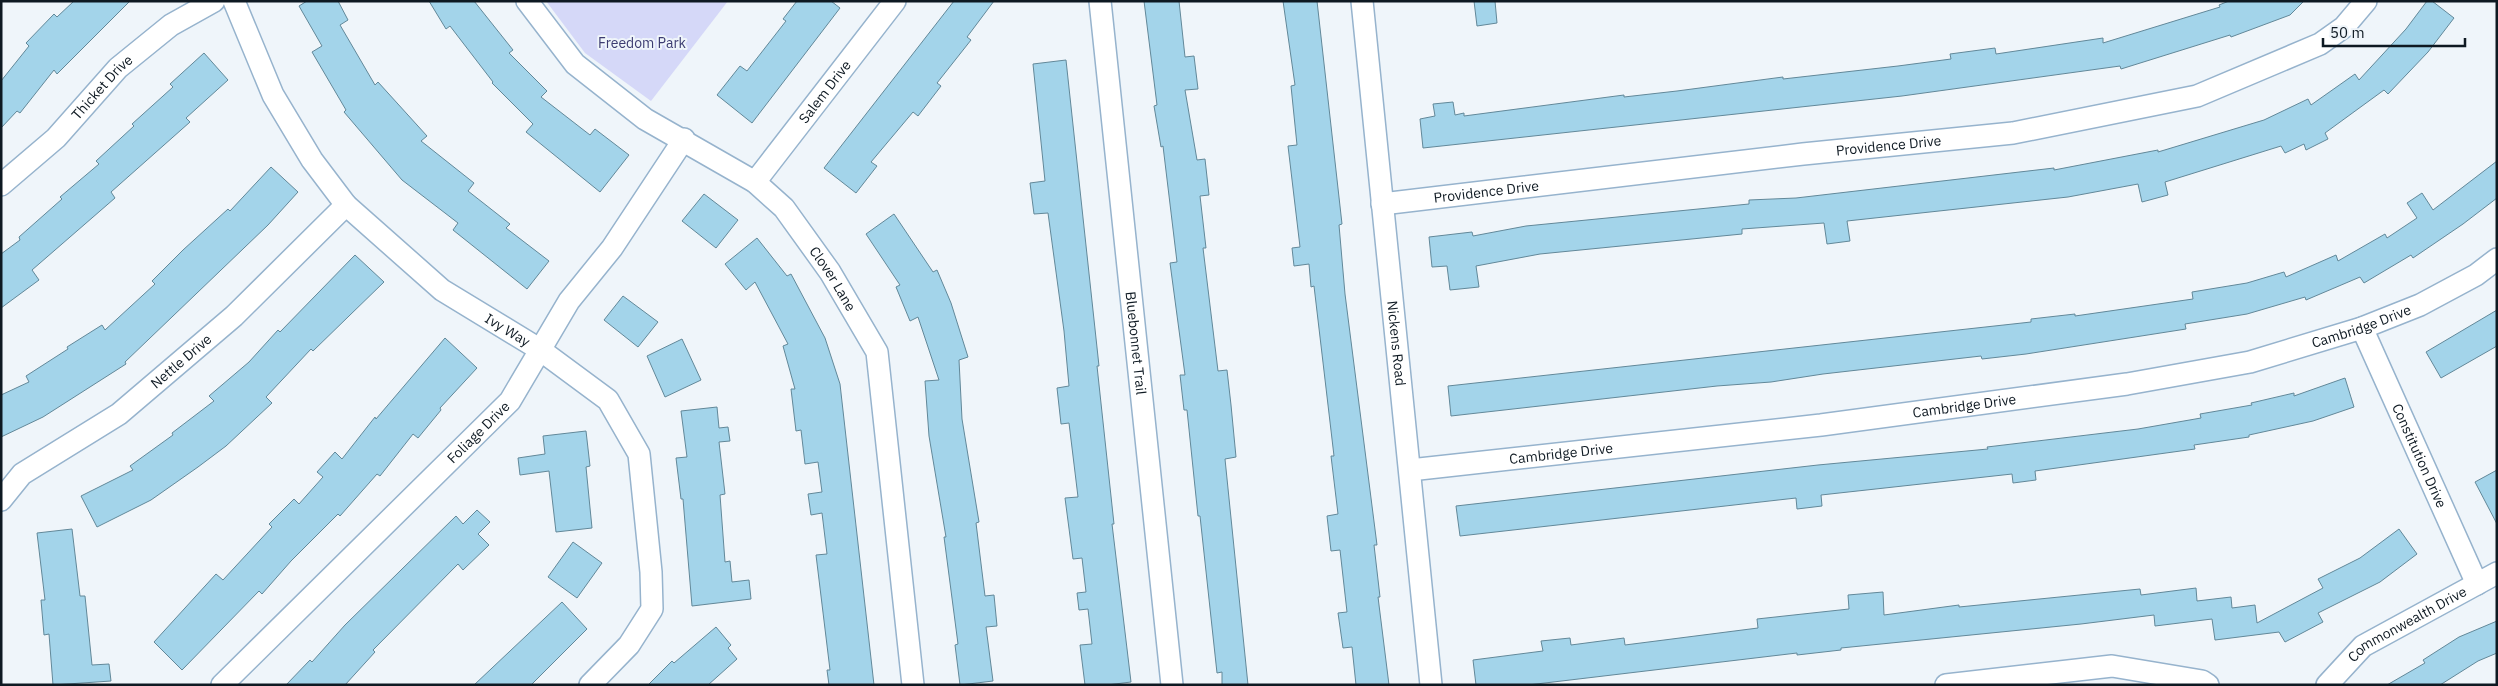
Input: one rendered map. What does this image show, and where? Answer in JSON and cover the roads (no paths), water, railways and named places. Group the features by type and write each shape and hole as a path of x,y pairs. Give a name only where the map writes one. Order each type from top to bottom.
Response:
{"street":[{"name":"Thicket Drive","path":"1,185 56,138 118,68 171,25 214,1"},
{"name":"Ivy Way","path":"234,1 272,95 312,160 346,205 442,290 539,350 608,400 639,454 651,572 652,609 629,646 590,685"},
{"name":"Clover Lane","path":"527,1 575,64 646,119 684,139 755,182 784,208 830,272 877,352 914,685"},
{"name":"Salem Drive","path":"755,182 895,1"},
{"name":"Bluebonnet Trail","path":"1100,1 1172,685"},
{"name":"Nickens Road","path":"1362,1 1431,685"},
{"name":"Providence Drive","path":"1382,204 1803,154 2013,134 2197,96 2320,44 2344,27 2366,1"},
{"name":"Foliage Drive","path":"222,685 510,401 569,300 612,248 684,139"},
{"name":"Nettle Drive","path":"1,500 22,474 119,414 227,322 346,205"},
{"name":"Cambridge Drive","path":"1410,470 1821,425 2127,384 2250,362 2362,328 2420,305 2476,275 2497,259"},
{"name":"Constitution Drive","path":"2362,328 2477,584"},
{"name":"Commonwealth Drive","path":"2327,685 2363,646 2497,573"},
{"path":"1946,685 2112,666 2202,681 2208,685"}],"park label":[{"name":"Freedom Park","path":"642,43"}]}
